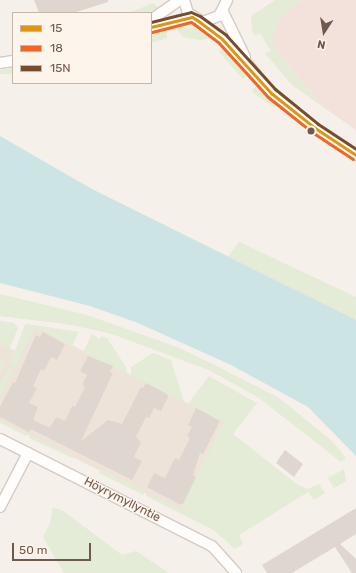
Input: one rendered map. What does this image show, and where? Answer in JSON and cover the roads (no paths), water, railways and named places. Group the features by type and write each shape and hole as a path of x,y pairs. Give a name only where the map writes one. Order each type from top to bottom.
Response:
{"street":[{"path":"152,19 180,0"},
{"path":"184,0 185,8 194,19 212,30 249,66 271,93 316,128 356,155"},
{"path":"152,27 194,19 209,22 223,12 227,0"},
{"path":"223,12 249,66"},
{"path":"0,63 12,60"},
{"name":"Höyrymyllyntie","path":"0,439 212,546 236,573"},
{"path":"0,507 28,453"}],"water":[{"path":"0,136 92,189 356,320 356,456 308,407 231,365 138,323 90,306 0,283"}]}
